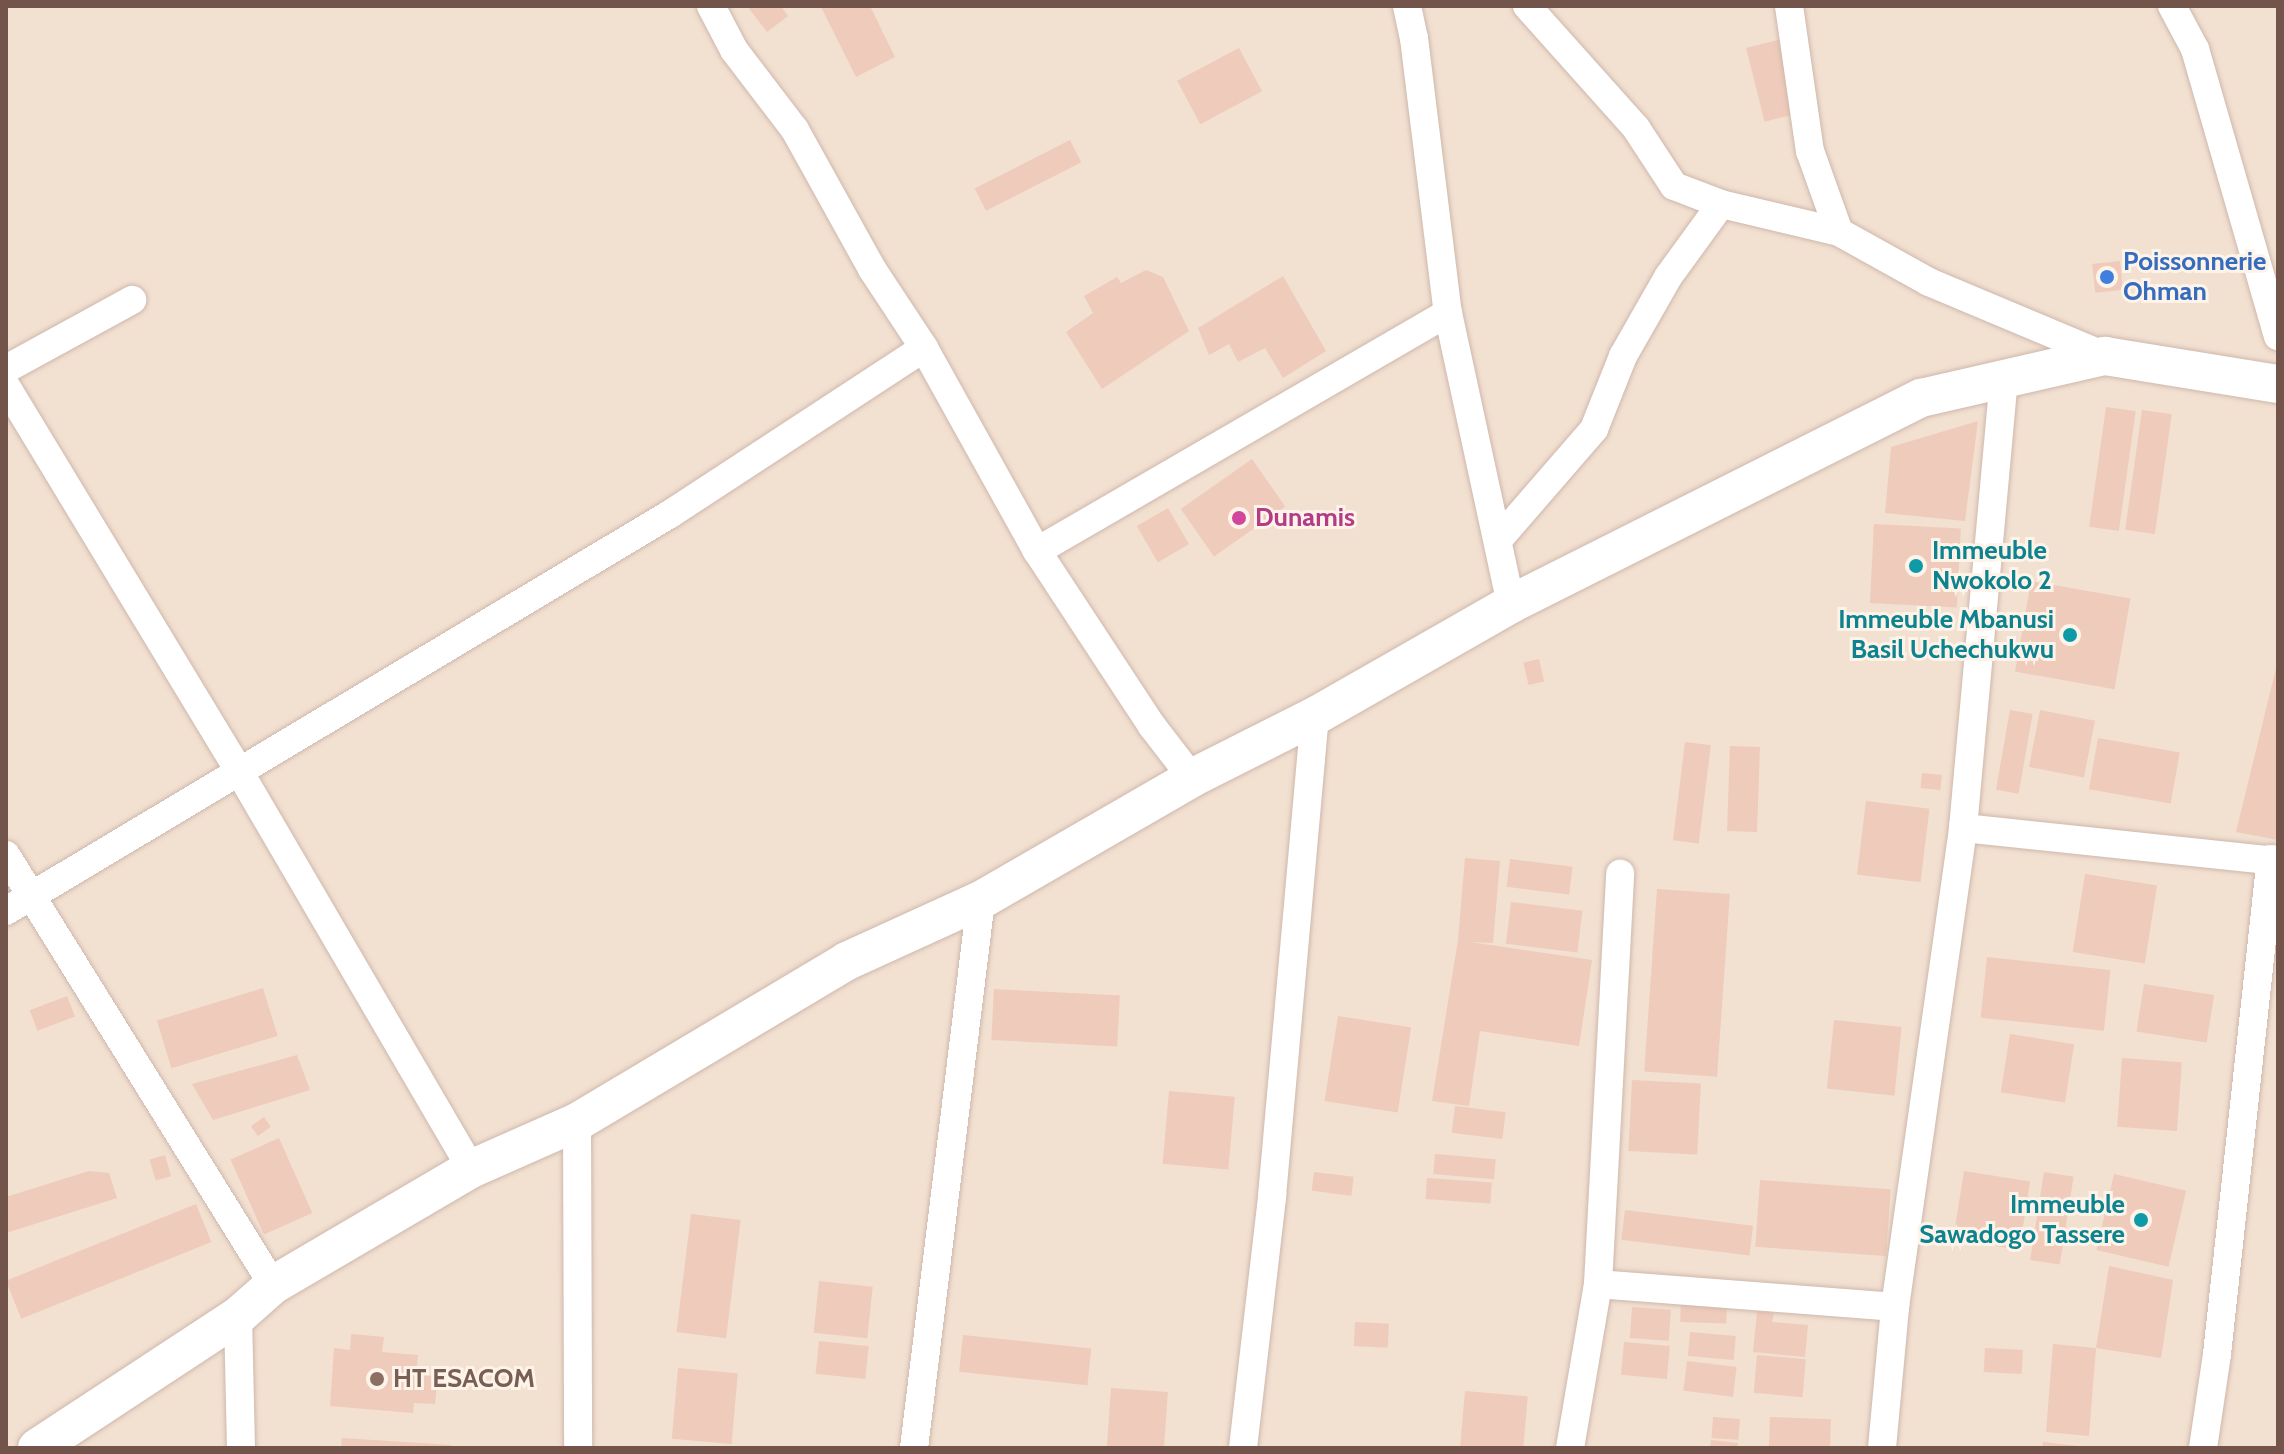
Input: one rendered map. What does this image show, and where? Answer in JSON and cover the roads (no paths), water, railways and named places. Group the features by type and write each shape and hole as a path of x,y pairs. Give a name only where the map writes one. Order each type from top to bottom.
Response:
{"street":[{"path":"711,6 734,50 795,130 872,269 924,348 1037,551 1152,726 1192,778"},
{"path":"1407,6 1414,38 1448,313 1511,604"},
{"path":"1527,6 1636,128 1674,186 1721,204 1839,232 1929,282 2105,356 2278,384"},
{"path":"1789,6 1810,151 1839,232"},
{"path":"2172,6 2195,49 2278,336"},
{"path":"1498,540 1594,429 1623,356 1638,329 1668,277 1721,204"},
{"path":"6,369 132,300"},
{"path":"1037,551 1448,313"},
{"path":"6,911 670,514 924,348"},
{"path":"37,1448 238,1316 273,1285 471,1169 577,1122 847,961 981,900 1192,778 1315,716 1511,604 1921,398 2105,356"},
{"path":"1882,1448 1895,1307 1963,828 2004,377"},
{"path":"6,386 240,773 471,1169"},
{"path":"1243,1448 1272,1196 1315,716"},
{"path":"1963,828 2274,860 2203,1448"},
{"path":"6,855 273,1285"},
{"path":"1570,1448 1598,1284 1620,874"},
{"path":"914,1448 981,900"},
{"path":"577,1122 578,1448"},
{"path":"1598,1284 1895,1307"},
{"path":"238,1316 241,1448"}],"place":[{"name":"Poissonnerie Ohman","path":"2107,277"},
{"name":"Dunamis","path":"1239,518"},
{"name":"Immeuble Nwokolo 2","path":"1916,566"},
{"name":"Immeuble Mbanusi Basil Uchechukwu","path":"2070,635"},
{"name":"Immeuble Sawadogo Tassere","path":"2141,1220"},
{"name":"HT ESACOM","path":"377,1379"}]}
